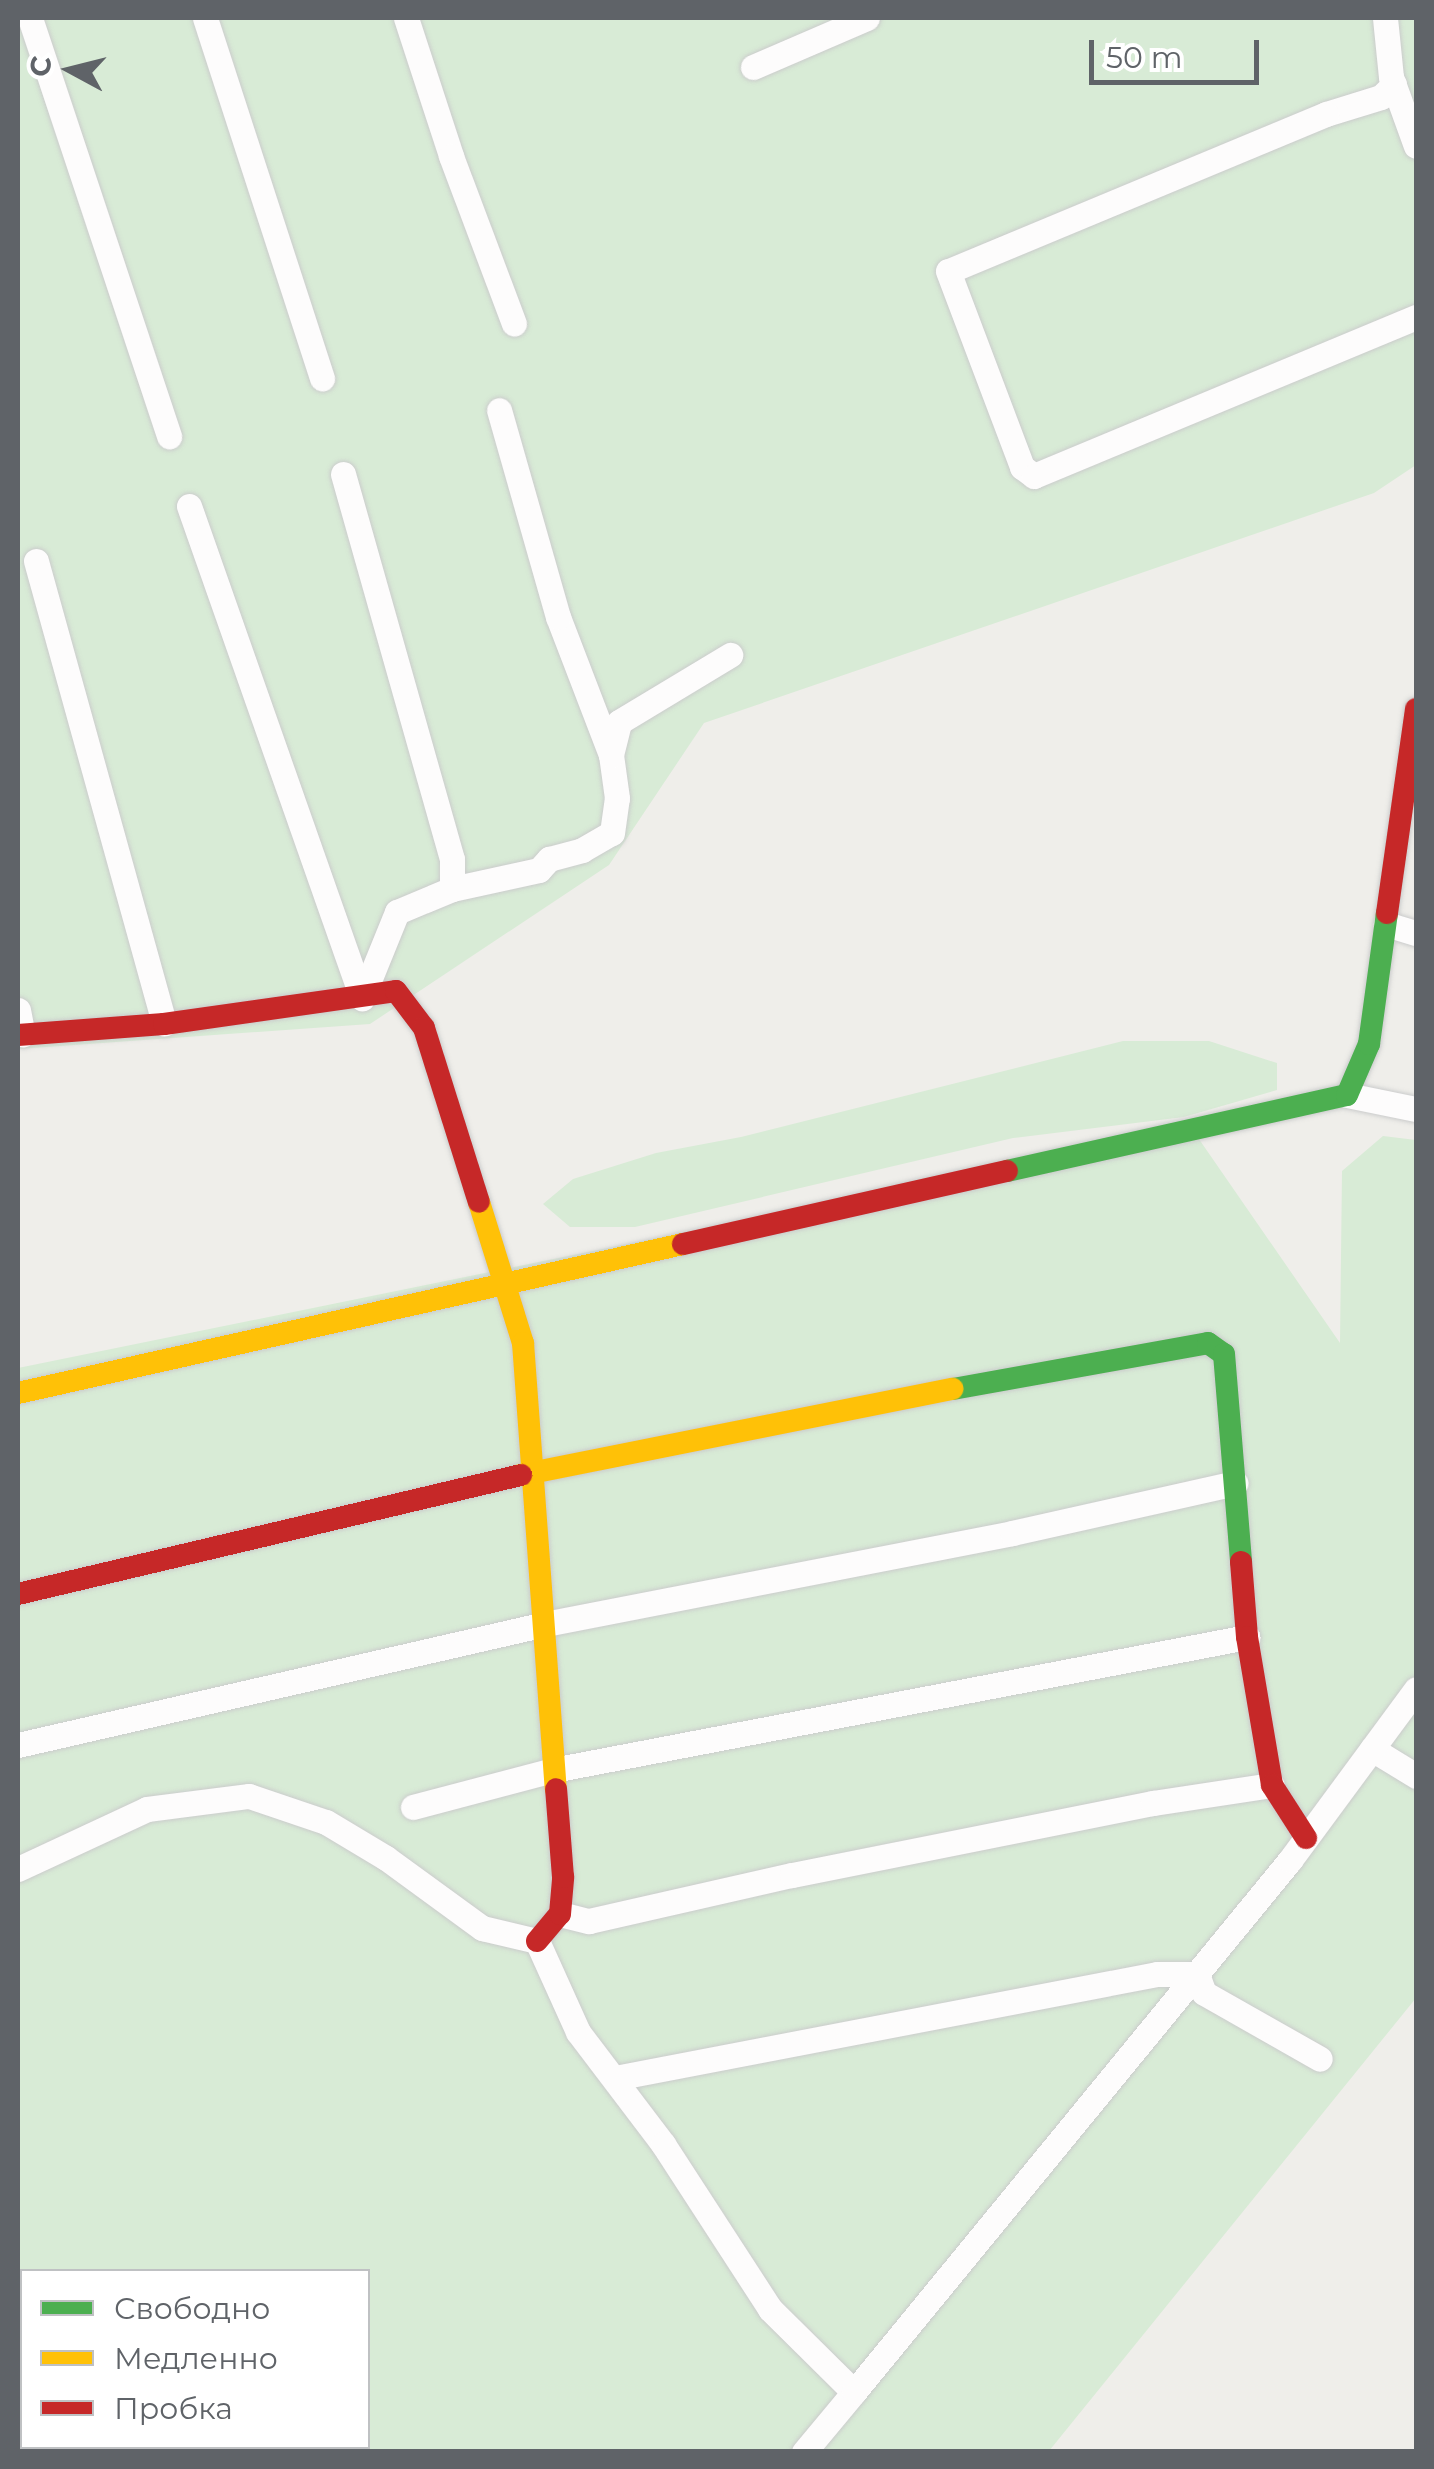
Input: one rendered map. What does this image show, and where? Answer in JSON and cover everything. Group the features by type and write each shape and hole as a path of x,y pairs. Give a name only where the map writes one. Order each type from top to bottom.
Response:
{"street":[{"path":"30,18 169,436"},
{"path":"205,18 322,379"},
{"path":"406,18 451,156 514,324"},
{"path":"753,67 867,18"},
{"path":"1385,18 1394,84 1416,146"},
{"path":"1394,84 1382,97 1326,114 948,271 1022,467 1034,476 1416,317"},
{"path":"362,998 397,912 452,890 539,870 549,859 582,850 612,834 618,798 611,756 558,616 499,410"},
{"path":"344,474 452,859 452,890"},
{"path":"190,506 362,998"},
{"path":"36,561 164,1024"},
{"path":"611,756 619,722 730,655"},
{"path":"1347,1094 1369,1044 1416,709"},
{"path":"1386,924 1416,933"},
{"path":"19,1027 164,1024 396,991 424,1028 522,1343 563,1877 560,1914 537,1940"},
{"path":"18,1393 1347,1094 1416,1109"},
{"path":"18,1594 534,1472 1183,1344 1208,1343 1224,1354 1246,1636 1272,1785 1306,1838"},
{"path":"18,1745 545,1624 1012,1533 1235,1483"},
{"path":"413,1807 553,1770 1246,1636"},
{"path":"804,2452 1197,1974 1306,1838 1416,1689"},
{"path":"1372,1749 1416,1776"},
{"path":"560,1914 589,1920 1153,1803 1272,1785"},
{"path":"18,1869 148,1809 249,1796 326,1822 386,1858 482,1928 537,1940"},
{"path":"537,1940 578,2032 615,2078 770,2308 854,2392"},
{"path":"615,2078 1158,1974 1197,1974"},
{"path":"1197,1974 1204,1993 1320,2059"}],"green space":[{"path":"18,18 1416,18 1416,465 1374,493 704,723 609,865 370,1024 18,1049"},
{"path":"1123,1041 1209,1041 1277,1063 1277,1090 1184,1117 1013,1138 635,1227 570,1227 543,1204 573,1179 656,1153 741,1137"},
{"path":"1192,1129 1340,1343 1342,1171 1383,1136 1416,1140 1416,1998 1049,2451 18,2452 18,1368"}],"traffic: fast":[{"path":"1007,1171 1347,1095 1369,1044 1387,913"},
{"path":"953,1389 1208,1343 1224,1354 1241,1562"}],"traffic: slow":[{"path":"479,1202 523,1343 556,1789"},
{"path":"18,1393 683,1244"},
{"path":"521,1475 953,1389"}],"traffic: jam":[{"path":"1387,913 1416,709"},
{"path":"18,1035 164,1024 396,991 424,1028 479,1202"},
{"path":"683,1244 1007,1171"},
{"path":"18,1594 521,1475"},
{"path":"1241,1562 1247,1637 1272,1785 1306,1838"},
{"path":"537,1941 560,1914 563,1877 556,1789"}]}
